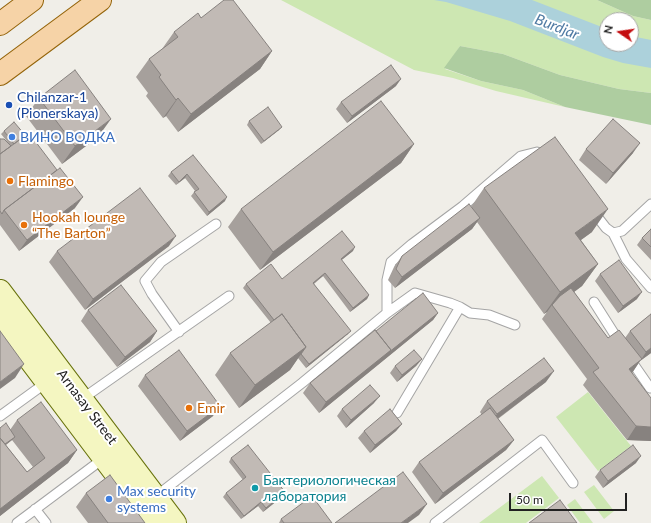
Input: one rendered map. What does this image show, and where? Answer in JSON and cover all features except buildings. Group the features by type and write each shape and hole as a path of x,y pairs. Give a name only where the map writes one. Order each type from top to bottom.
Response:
{"main road":[{"path":"0,24 32,0"},
{"path":"0,74 100,0"},
{"name":"Arnasay Street","path":"0,291 175,523"},
{"name":"Arnasay Street","path":"0,320 153,523"}],"lane":[{"path":"387,313 387,280 392,262 412,244 462,206 521,156 537,152 551,159"},
{"path":"588,204 606,228 613,233 626,259 651,288"},
{"path":"613,233 622,231 651,204"},
{"path":"179,332 152,294 145,281 161,262 216,224"},
{"path":"155,497 302,383 387,313 415,293 450,303 470,313 489,315 515,325"},
{"path":"82,399 229,296"},
{"path":"594,302 632,362 650,388 651,387"},
{"path":"396,413 460,307"},
{"path":"0,416 47,382"},
{"path":"435,523 542,440 573,483"},
{"path":"17,523 104,458"},
{"path":"36,509 46,523"}],"green space":[{"path":"281,0 597,0 624,12 599,12 599,52 639,52 639,17 651,20 651,93 619,89 560,75 503,54 460,46 445,69 481,81 523,90 565,107 496,91 453,78 414,70"},
{"path":"597,0 651,0 651,20 639,17 639,12 624,12"},
{"path":"460,46 503,54 560,75 619,89 651,93 651,125 565,107 523,90 481,81 444,68"},
{"path":"588,392 631,446 598,471 556,417"},
{"path":"542,476 559,498 526,523 479,523"},
{"path":"594,485 614,511 604,519 584,492"},
{"path":"575,499 593,523 580,523 567,505"}],"water":[{"name":"Burdjar","path":"434,0 532,0 599,26 599,52 639,52 639,38 651,40 651,68 623,63 603,57 510,21 446,2"}],"place":[{"name":"Chilanzar-1 (Pionerskaya)","path":"9,105"},
{"name":"ВИНО ВОДКА","path":"12,137"},
{"name":"Flamingo","path":"10,181"},
{"name":"Hookah lounge “The Barton”","path":"24,225"},
{"name":"Emir","path":"189,408"},
{"name":"Бактериологическая лаборатория","path":"255,488"},
{"name":"Max security systems","path":"109,499"}]}
